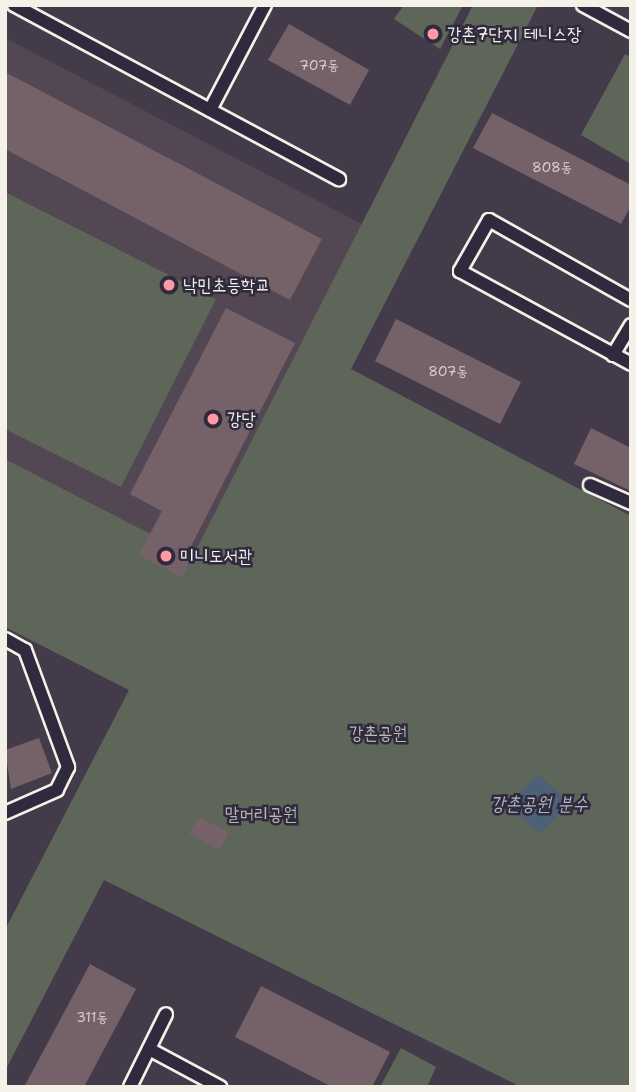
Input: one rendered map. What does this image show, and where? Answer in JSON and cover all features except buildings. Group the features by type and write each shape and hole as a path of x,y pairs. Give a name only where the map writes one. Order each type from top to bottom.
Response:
{"lane":[{"path":"14,5 338,179"},
{"path":"210,110 265,5"},
{"path":"583,5 631,31"},
{"path":"631,300 489,220 460,271 631,365"},
{"path":"613,355 631,325"},
{"path":"590,485 631,503"},
{"path":"5,639 24,650 68,767 57,790 5,813"},
{"path":"130,1087 166,1014"},
{"path":"149,1049 220,1087"}],"shaded area":[{"name":"낙민초등학교","path":"5,38 364,225 193,557 5,459"}],"green space":[{"name":"강촌7단지 테니스장","path":"404,5 463,5 440,49 394,19"},
{"name":"강촌공원","path":"473,5 538,5 351,369 631,516 631,1087 521,1087 104,880 5,1071 5,930 129,690 5,627 5,459 193,556"},
{"path":"625,54 631,57 631,164 581,135"},
{"path":"5,192 216,299 121,487 5,429"},
{"path":"401,1048 436,1067 427,1087 380,1087"}],"water":[{"name":"강촌공원 분수","path":"538,774 569,803 540,834 508,805"}],"place":[{"name":"강촌7단지 테니스장","path":"433,34"},
{"name":"낙민초등학교","path":"169,285"},
{"name":"강당","path":"213,419"},
{"name":"미니도서관","path":"166,556"}],"park label":[{"name":"말머리공원","path":"261,814"}]}
